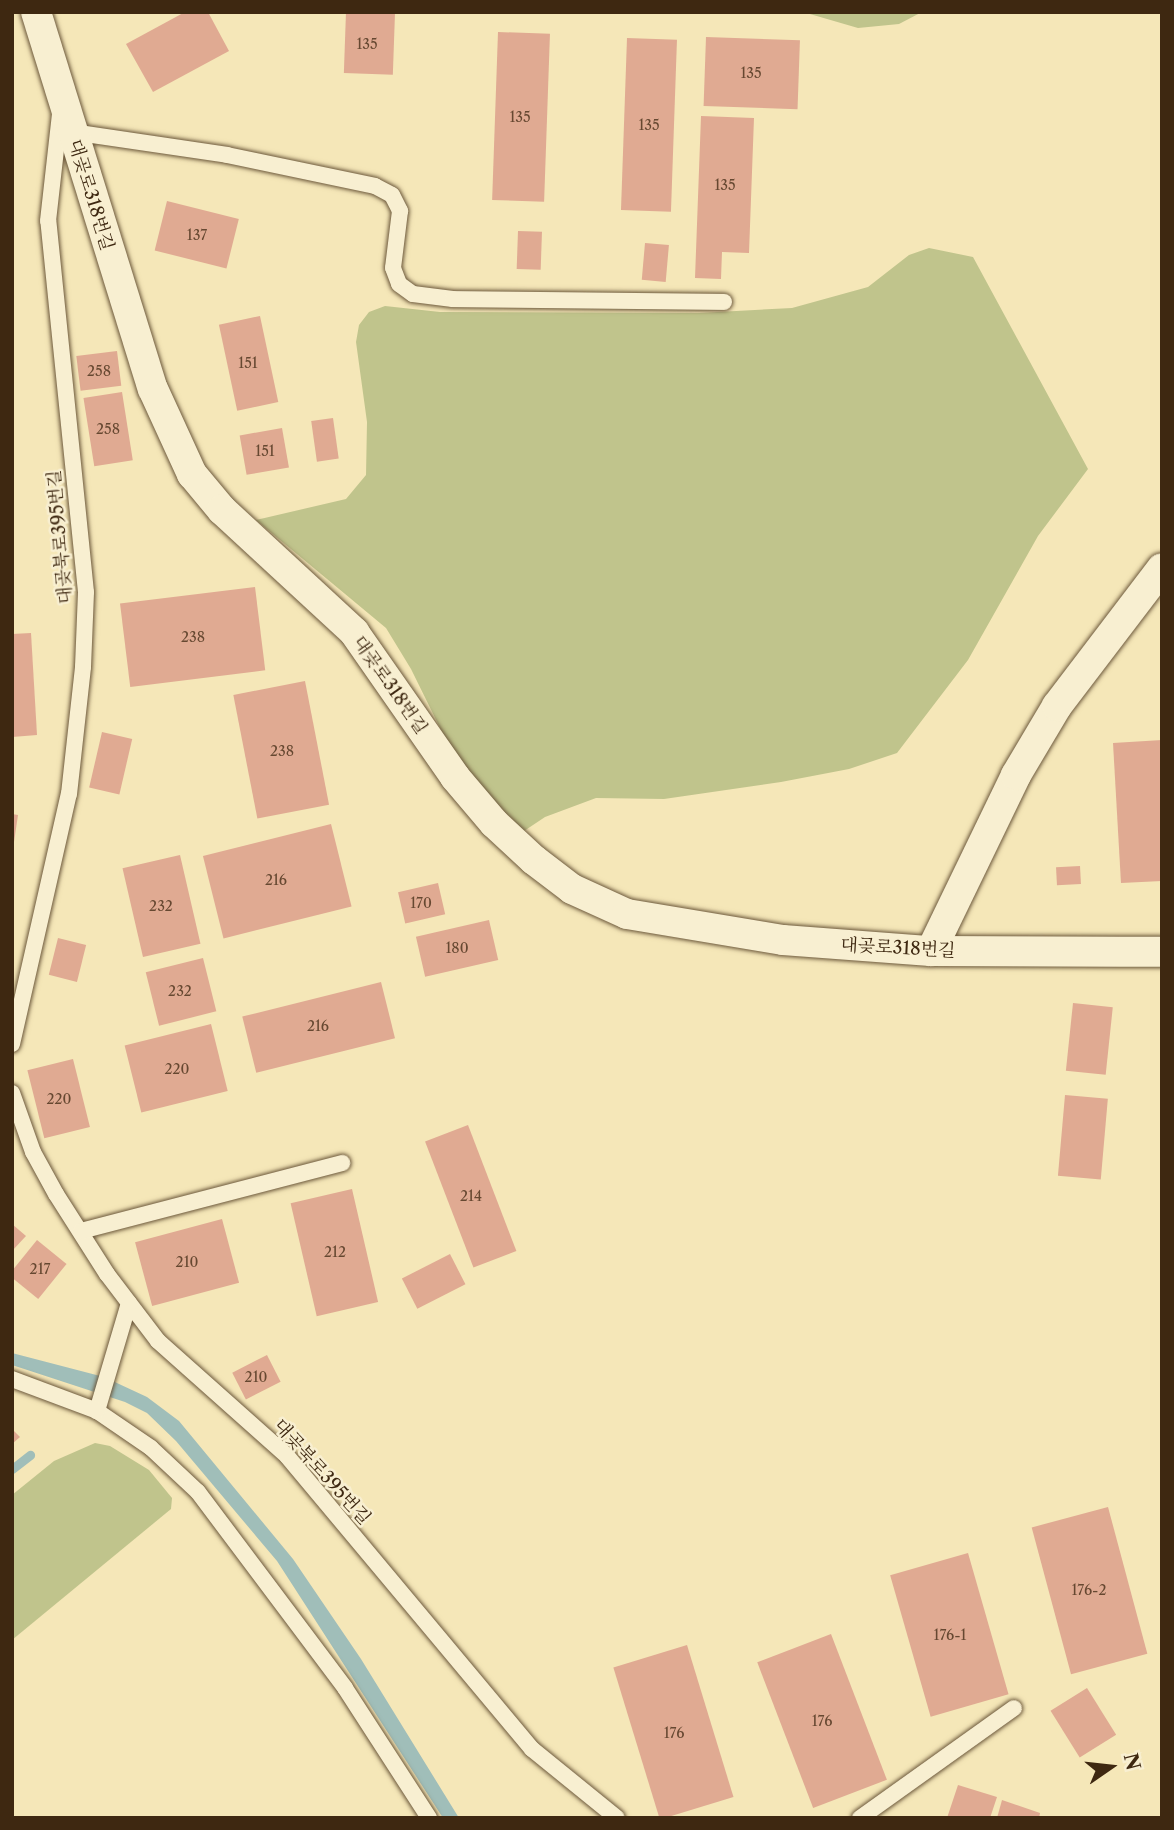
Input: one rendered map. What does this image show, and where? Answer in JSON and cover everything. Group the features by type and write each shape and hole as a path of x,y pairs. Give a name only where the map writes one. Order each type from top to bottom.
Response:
{"street":[{"name":"대곶로318번길","path":"36,12 61,104 153,389 192,474 222,510 354,632 455,777 494,823 572,889 627,914 783,940 931,951 1162,952"},
{"path":"931,951 1016,775 1057,706 1162,568"}],"lane":[{"name":"대곶북로395번길","path":"12,1044 69,794 83,667 86,592 48,221 61,104"},
{"path":"72,132 228,155 374,186 392,195 400,211 393,268 399,284 413,295 453,299 724,302"},
{"name":"대곶북로395번길","path":"12,1093 33,1152 81,1231 158,1341 286,1456 532,1749 617,1818"},
{"path":"81,1231 342,1163"},
{"path":"99,1404 114,1363 129,1303"},
{"path":"12,1379 99,1404 198,1492 345,1688 429,1818"},
{"path":"860,1818 1014,1708"}],"green space":[{"path":"803,12 922,12 899,24 858,28"},
{"path":"929,248 973,257 1088,469 1038,536 968,660 897,753 849,769 781,782 664,799 596,798 545,817 524,831 475,782 445,738 411,669 386,628 256,520 346,499 366,475 367,422 356,342 359,325 369,312 385,306 440,312 699,313 792,308 868,287 909,255"},
{"path":"95,1443 110,1446 149,1470 172,1498 171,1509 12,1640 12,1495 54,1461"}],"water":[{"path":"12,1353 104,1377 147,1397 179,1421 293,1559 361,1659 459,1818 443,1818 277,1561 176,1441 147,1413 125,1402 12,1365"}],"building":[{"path":"185,12 208,12 229,51 153,92 126,44"},
{"path":"346,12 395,14 393,75 344,73"},
{"path":"498,32 550,34 544,202 492,200"},
{"path":"706,37 800,40 798,109 704,106"},
{"path":"627,38 677,40 671,212 621,210"},
{"path":"701,116 754,118 749,253 722,252 721,279 695,278"},
{"path":"167,201 239,219 226,268 155,250"},
{"path":"518,231 542,232 541,270 517,269"},
{"path":"645,243 669,245 666,282 642,280"},
{"path":"260,316 278,402 237,411 219,325"},
{"path":"117,351 121,386 81,391 76,356"},
{"path":"122,392 133,460 94,466 83,398"},
{"path":"333,418 339,459 317,462 311,421"},
{"path":"282,428 289,467 247,475 240,435"},
{"path":"255,587 265,670 130,687 120,604"},
{"path":"31,633 37,735 12,737 12,634"},
{"path":"305,681 329,805 257,819 233,695"},
{"path":"102,732 132,739 119,795 89,788"},
{"path":"1162,740 1162,881 1121,883 1113,743"},
{"path":"12,814 18,815 14,842 12,842"},
{"path":"331,824 352,906 223,938 203,856"},
{"path":"180,855 200,944 143,957 123,868"},
{"path":"1080,866 1081,884 1057,885 1056,867"},
{"path":"438,883 445,914 405,923 398,892"},
{"path":"489,920 498,960 425,977 416,937"},
{"path":"58,938 86,945 77,982 49,975"},
{"path":"203,958 216,1011 159,1026 146,972"},
{"path":"381,982 395,1038 256,1073 242,1017"},
{"path":"1073,1003 1113,1007 1106,1075 1066,1071"},
{"path":"211,1024 228,1091 141,1112 125,1046"},
{"path":"73,1059 90,1127 44,1138 27,1070"},
{"path":"1065,1095 1108,1099 1101,1179 1058,1176"},
{"path":"468,1125 516,1251 473,1268 425,1141"},
{"path":"352,1189 378,1302 317,1316 291,1203"},
{"path":"222,1219 239,1283 152,1306 135,1242"},
{"path":"12,1224 26,1236 12,1251"},
{"path":"37,1240 67,1264 38,1299 12,1278 12,1271"},
{"path":"450,1254 465,1284 417,1309 402,1279"},
{"path":"267,1355 281,1382 246,1399 232,1373"},
{"path":"12,1429 20,1437 12,1444"},
{"path":"1108,1507 1147,1654 1071,1674 1032,1527"},
{"path":"968,1553 1009,1694 931,1717 890,1575"},
{"path":"831,1634 887,1780 813,1808 757,1662"},
{"path":"687,1645 733,1797 659,1818 613,1668"},
{"path":"1087,1688 1116,1735 1080,1757 1051,1711"},
{"path":"958,1785 997,1797 990,1818 947,1818"},
{"path":"1002,1800 1040,1813 1039,1818 997,1818"}],"waterway":[{"path":"12,1469 30,1455"}]}
